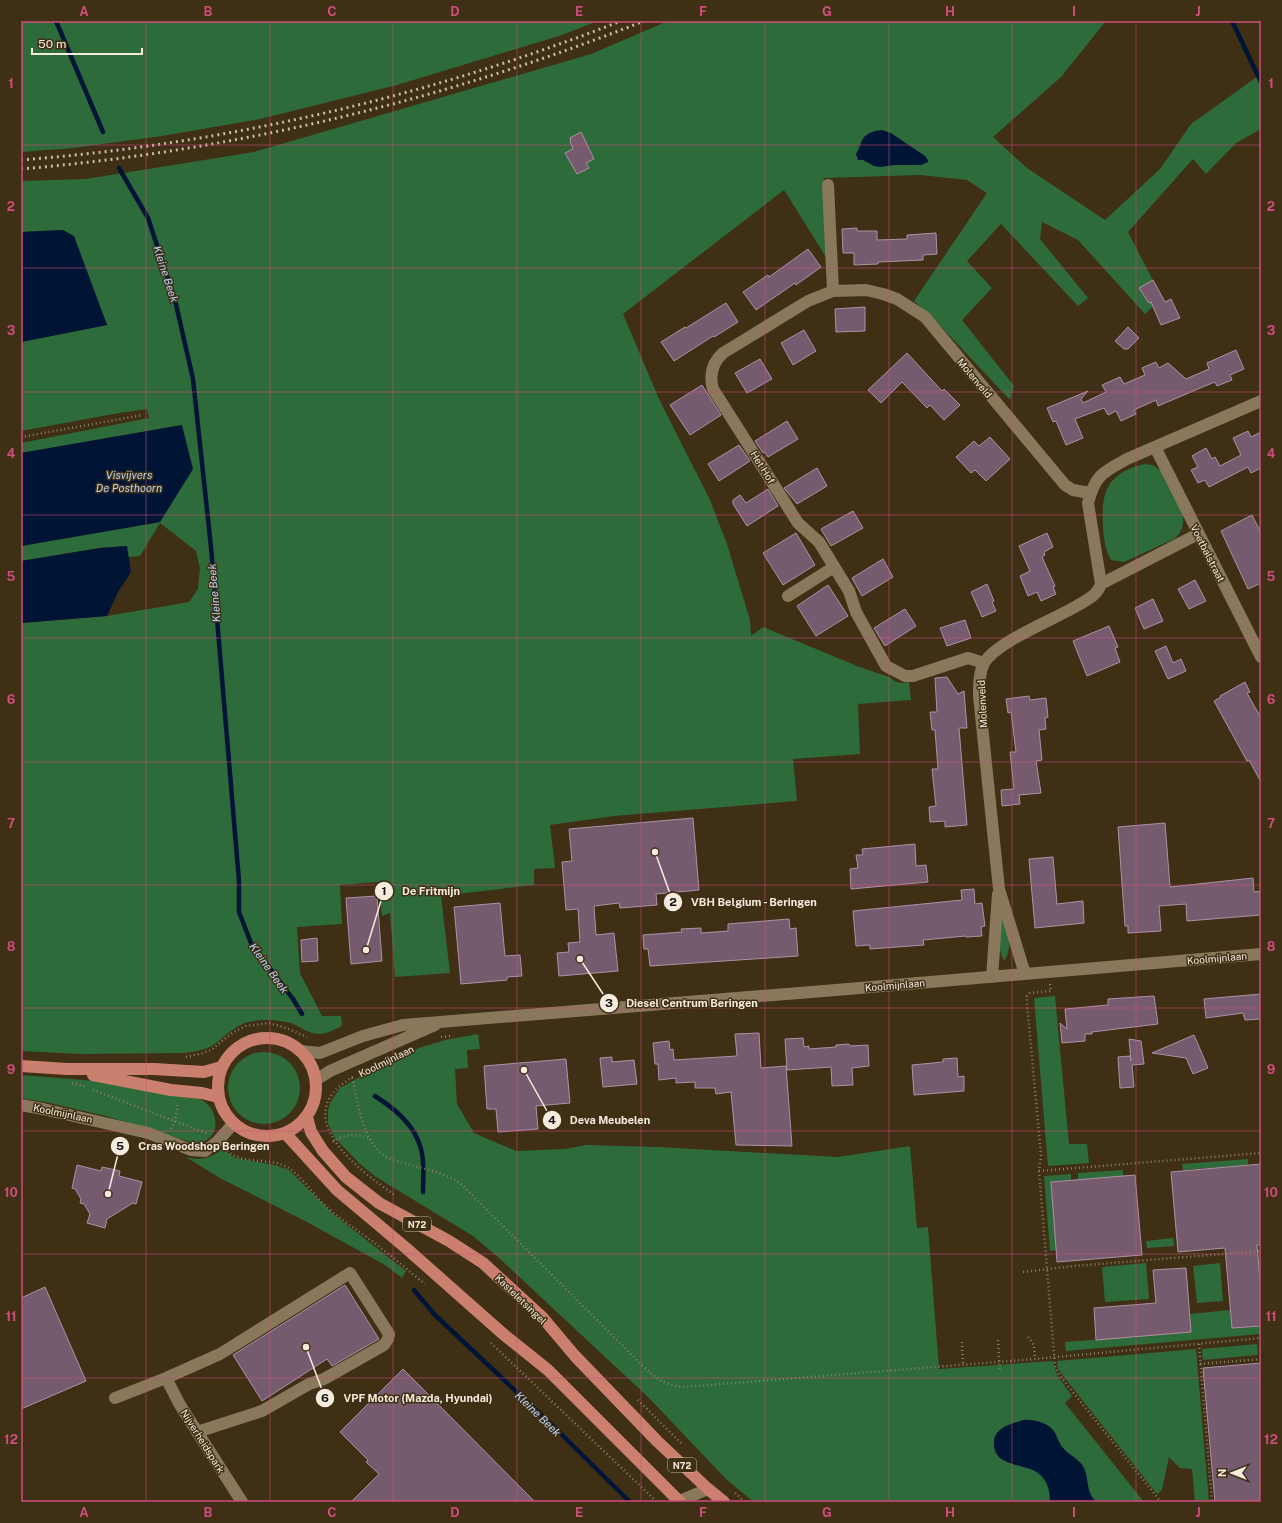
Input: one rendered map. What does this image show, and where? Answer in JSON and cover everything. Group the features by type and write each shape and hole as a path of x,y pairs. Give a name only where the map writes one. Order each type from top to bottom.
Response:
{"main road":[{"path":"257,1038 273,1038 288,1042 301,1051 311,1064 316,1080 315,1099 306,1117 297,1126 285,1133 267,1137 249,1133 234,1124 224,1111 218,1096 218,1082 221,1067 230,1054 242,1044 257,1038"},
{"path":"21,1066 67,1069 154,1069 204,1072 221,1067"},
{"path":"67,1069 172,1090 218,1096"},
{"name":"Kasteletsingel","path":"306,1117 311,1132 323,1151 346,1177 378,1203 449,1241 483,1263 543,1318 575,1356 657,1441 724,1502"},
{"name":"N72","path":"285,1133 337,1190 406,1248 502,1333 542,1365 678,1502"}],"street":[{"path":"828,185 832,291"},
{"name":"Het Hof","path":"911,307 897,299 866,290 832,291 808,301 723,353 718,357 712,369 711,382 713,389 798,523 819,542 849,591 856,612 886,666 897,674 913,676 968,658 984,663"},
{"name":"Molenveld","path":"911,307 925,317 1065,485 1073,490 1090,493"},
{"path":"1101,584 1088,504 1090,493 1098,478 1106,470 1261,401"},
{"name":"Voetbalstraat","path":"1155,447 1261,657"},
{"name":"Molenveld","path":"999,889 979,696 979,681 984,663 990,655 1001,646 1094,596 1098,592 1101,584 1198,534"},
{"path":"788,596 834,567"},
{"path":"999,889 1025,974"},
{"path":"992,977 999,889"},
{"name":"Koolmijnlaan","path":"301,1051 320,1053 363,1036 403,1025 1261,954"},
{"name":"Koolmijnlaan","path":"316,1080 330,1071 440,1023"},
{"name":"Koolmijnlaan","path":"21,1105 148,1133 190,1150 205,1151 217,1142 234,1124"},
{"path":"115,1398 166,1378 227,1350 350,1273 389,1334 384,1345 324,1379 309,1384 262,1411 197,1432"},
{"name":"Nijverheidspark","path":"166,1378 180,1405 242,1502"},
{"path":"678,1502 708,1489"},
{"path":"701,1502 708,1489"}],"path":[{"path":"21,437 143,415"},
{"path":"1050,972 1051,991 1030,993 1027,996 1041,1155 1039,1171 1055,1366 1060,1376 1161,1502"},
{"path":"441,1038 456,1035"},
{"name":"Koolmijnlaan","path":"359,1074 339,1085 326,1107 326,1121 329,1132 334,1141 346,1135 359,1135 370,1138"},
{"path":"352,1077 361,1117 374,1146 392,1160 438,1172 451,1177 460,1183 656,1379 666,1384 684,1387 1035,1359 1054,1356 1261,1338"},
{"path":"65,1082 84,1086 209,1134 231,1154 247,1159 281,1164 289,1168 325,1206 342,1221 365,1236 429,1288"},
{"path":"1039,1171 1261,1153"},
{"path":"1022,1272 1261,1251"},
{"path":"1028,1337 1034,1345 1035,1359"},
{"path":"487,1339 657,1502"},
{"path":"998,1340 1000,1372"},
{"path":"962,1342 963,1364"},
{"path":"1199,1344 1212,1502"},
{"path":"1200,1364 1261,1359"}],"green space":[{"path":"21,21 598,21 559,36 397,85 260,119 162,136 74,148 21,152"},
{"path":"668,21 1106,21 1061,77 993,137 1027,168 1105,220 1160,169 1191,124 1261,74 1261,131 1259,130 1236,143 1206,174 1193,159 1128,232 1162,298 1145,314 1078,240 1042,222 1040,239 1088,298 1078,306 1001,224 967,261 992,288 962,320 1014,386 1010,400 933,318 914,301 987,193 967,180 920,175 824,178 826,257 784,190 623,314 659,399 710,500 727,544 750,620 751,636 763,627 857,666 889,677 896,682 909,682 911,700 858,704 860,754 793,759 797,801 614,816 550,825 555,868 534,869 534,885 441,896 450,973 395,977 390,913 382,916 378,882 340,885 342,924 297,927 300,973 322,1016 341,1016 342,1026 322,1034 308,1031 291,1023 263,1020 247,1022 241,1025 230,1031 210,1047 183,1053 80,1054 21,1051 21,623 107,616 189,602 198,589 200,568 196,551 160,523 140,556 128,557 126,546 100,548 21,561 21,546 160,522 182,425 21,453 21,443 149,418 147,409 21,431 21,342 107,325 63,230 21,232 21,181 86,179 254,152 591,54"},
{"path":"1144,464 1153,465 1161,471 1183,515 1182,528 1174,539 1124,562 1111,560 1104,540 1103,504 1105,494 1114,479 1132,468"},
{"path":"1001,916 1007,932 1009,944 1009,950 1004,961 999,944"},
{"path":"1055,996 1069,1144 1087,1144 1089,1163 1048,1166 1034,998"},
{"path":"478,1034 480,1049 467,1050 468,1068 455,1069 457,1104 474,1133 516,1151 565,1149 586,1145 658,1147 838,1157 910,1146 917,1228 928,1227 939,1369 1053,1361 1057,1375 1072,1396 1065,1403 1144,1502 754,1502 728,1481 648,1397 499,1258 473,1236 376,1177 360,1164 334,1137 328,1123 328,1110 330,1103 340,1088 387,1062 419,1048 445,1040"},
{"path":"264,1052 284,1058 294,1068 300,1088 294,1108 284,1118 264,1124 244,1118 234,1108 228,1088 234,1068 244,1058"},
{"path":"21,1075 96,1081 200,1099 212,1110 215,1118 214,1132 203,1142 194,1143 106,1116 21,1098"},
{"path":"222,1149 235,1158 275,1165 289,1170 333,1214 406,1271 402,1278 385,1265 307,1222 218,1177 186,1157 196,1159 205,1158"},
{"path":"1248,1159 1248,1165 1183,1170 1182,1164"},
{"path":"1123,1170 1123,1176 1078,1180 1078,1173"},
{"path":"1071,1174 1071,1180 1051,1182 1056,1250 1050,1251 1044,1176"},
{"path":"1173,1238 1174,1246 1147,1248 1146,1241"},
{"path":"1146,1263 1149,1299 1105,1302 1102,1267"},
{"path":"1220,1263 1223,1301 1197,1303 1193,1266"},
{"path":"1230,1310 1232,1328 1261,1326 1261,1334 1066,1351 1065,1342 1191,1332 1190,1314"},
{"path":"1257,1344 1258,1355 1203,1360 1202,1349"},
{"path":"1196,1349 1209,1502 1195,1502 1192,1469 1180,1468 1169,1457 1162,1490 1157,1494 1064,1377 1058,1369 1057,1361"}],"water":[{"path":"882,130 891,133 925,156 928,162 921,165 895,165 880,167 874,166 863,160 858,160 856,154 862,140 866,135"},
{"path":"63,230 74,236 107,325 21,342 21,232"},
{"name":"Visvijvers De Posthoorn","path":"182,425 193,469 160,522 21,546 21,453"},
{"path":"127,546 131,572 118,592 107,616 21,623 21,561 100,548"},
{"path":"1024,1420 1040,1422 1048,1425 1053,1430 1062,1447 1084,1468 1091,1495 1097,1502 1050,1502 1048,1487 1045,1480 1039,1474 1033,1470 1004,1461 998,1456 995,1450 995,1436 1005,1426"}],"building":[{"path":"581,132 594,159 586,163 589,168 577,174 565,153 573,149 570,138"},
{"path":"857,228 857,231 877,231 877,240 907,239 907,235 936,233 937,254 923,255 923,260 878,262 878,264 854,265 854,253 843,253 842,229"},
{"path":"808,249 821,267 796,285 795,283 756,310 743,292 768,275 769,277"},
{"path":"1153,280 1165,302 1171,299 1180,318 1161,325 1151,302 1149,303 1139,288"},
{"path":"726,303 738,322 674,361 661,342"},
{"path":"865,307 865,331 836,332 835,309"},
{"path":"1128,327 1139,338 1128,349 1124,349 1115,341"},
{"path":"804,330 816,351 793,365 781,343"},
{"path":"1236,350 1244,369 1230,375 1232,380 1217,386 1215,382 1158,406 1156,400 1134,410 1136,414 1121,421 1116,411 1108,415 1104,408 1075,419 1083,438 1066,445 1056,421 1053,422 1047,408 1088,391 1081,399 1083,403 1106,392 1102,385 1120,377 1124,384 1145,375 1142,368 1156,362 1159,368 1168,363 1186,379 1209,369 1207,363"},
{"path":"907,353 942,391 944,389 960,405 944,420 930,405 927,408 902,382 881,403 868,390"},
{"path":"760,359 772,379 747,393 735,373"},
{"path":"702,385 721,415 690,435 670,405"},
{"path":"787,421 798,439 768,457 765,452 763,453 755,441"},
{"path":"1248,431 1251,437 1261,432 1261,468 1251,473 1248,467 1209,487 1205,480 1198,483 1191,470 1198,467 1192,456 1206,448 1212,459 1215,457 1220,466 1241,455 1233,438"},
{"path":"990,437 1010,459 986,481 975,470 971,473 956,457 974,441 979,446"},
{"path":"739,445 750,461 719,481 708,464"},
{"path":"817,468 827,486 797,504 784,488"},
{"path":"768,489 778,506 747,526 733,504 733,500 740,495 746,503"},
{"path":"853,511 863,528 831,546 821,529"},
{"path":"1252,515 1261,533 1261,583 1248,589 1221,531"},
{"path":"796,533 815,565 783,585 763,553"},
{"path":"1047,533 1053,547 1044,552 1045,555 1042,557 1055,586 1053,587 1056,594 1041,601 1037,592 1028,596 1020,576 1030,571 1019,546"},
{"path":"883,559 893,577 862,596 852,578"},
{"path":"1195,580 1206,601 1189,609 1178,589"},
{"path":"987,584 994,601 992,602 996,611 982,617 971,592"},
{"path":"828,585 848,616 816,636 797,606"},
{"path":"1153,599 1163,621 1144,629 1135,608"},
{"path":"905,609 916,626 885,646 874,628"},
{"path":"965,620 971,638 947,646 940,628"},
{"path":"1109,626 1118,647 1115,648 1120,662 1087,676 1073,641"},
{"path":"1166,646 1173,663 1181,659 1186,671 1168,679 1155,651"},
{"path":"947,677 958,694 964,691 967,728 959,728 967,825 945,827 945,821 930,822 929,807 936,806 932,769 938,769 935,730 932,730 930,712 937,712 935,678"},
{"path":"1245,682 1250,692 1247,693 1261,718 1261,782 1249,760 1247,761 1214,701"},
{"path":"1029,696 1030,700 1046,698 1048,717 1045,718 1046,729 1039,730 1042,760 1036,761 1041,793 1019,795 1020,804 1002,806 1001,790 1014,789 1010,752 1016,752 1011,712 1008,713 1006,699"},
{"path":"693,818 699,890 656,894 657,905 620,908 619,903 594,906 596,935 614,933 618,971 559,976 557,953 569,952 568,943 580,942 578,909 566,910 562,862 572,861 569,829"},
{"path":"1165,823 1170,887 1253,878 1254,892 1261,891 1261,915 1187,921 1186,904 1159,906 1161,931 1128,933 1128,926 1125,926 1118,827"},
{"path":"915,844 916,866 926,865 928,882 851,889 850,869 858,868 856,855 863,855 862,849"},
{"path":"1053,857 1057,904 1083,901 1084,923 1035,928 1029,859"},
{"path":"974,889 975,904 982,903 985,926 981,927 982,936 923,940 924,945 870,949 870,945 856,946 853,911 962,900 961,890"},
{"path":"377,896 382,961 351,964 346,898"},
{"path":"500,903 505,956 520,955 522,976 507,977 507,980 461,984 454,907"},
{"path":"789,919 790,929 796,928 798,956 650,966 648,949 644,949 643,935 682,932 681,929 701,928 701,933 728,931 728,924"},
{"path":"317,938 318,961 302,962 301,940"},
{"path":"1261,994 1261,1019 1245,1020 1243,1013 1206,1018 1204,999"},
{"path":"1154,996 1158,1024 1092,1032 1092,1034 1085,1034 1085,1041 1062,1043 1060,1023 1067,1029 1065,1009 1108,1005 1108,999"},
{"path":"759,1033 761,1068 786,1066 792,1146 736,1145 731,1092 716,1094 715,1088 695,1088 695,1082 676,1083 676,1078 659,1080 658,1064 655,1064 653,1043 669,1041 670,1050 673,1049 674,1060 737,1056 735,1034"},
{"path":"1194,1035 1208,1068 1193,1074 1186,1058 1152,1053"},
{"path":"803,1038 804,1047 809,1046 809,1049 836,1047 836,1045 849,1044 850,1046 868,1045 869,1066 852,1068 853,1085 832,1086 831,1067 787,1070 785,1039"},
{"path":"1129,1039 1141,1041 1144,1064 1132,1065 1134,1087 1120,1088 1118,1057 1130,1056 1131,1061"},
{"path":"612,1057 612,1062 634,1060 637,1084 603,1087 600,1058"},
{"path":"957,1058 958,1077 964,1076 964,1091 914,1095 912,1065 943,1062 943,1059"},
{"path":"566,1059 570,1103 536,1106 538,1129 498,1132 496,1109 487,1109 484,1066"},
{"path":"1261,1164 1261,1245 1257,1245 1261,1291 1261,1326 1232,1328 1225,1248 1178,1252 1171,1172"},
{"path":"77,1165 101,1171 102,1167 120,1171 119,1176 142,1182 136,1204 133,1203 107,1219 105,1228 87,1223 90,1214 84,1204 80,1203 81,1199 75,1189 72,1188"},
{"path":"1135,1175 1142,1255 1057,1262 1051,1182"},
{"path":"1186,1268 1191,1332 1096,1340 1094,1308 1156,1303 1153,1270"},
{"path":"345,1285 379,1339 332,1366 327,1359 262,1401 233,1355"},
{"path":"45,1287 86,1381 21,1409 21,1298"},
{"path":"1261,1363 1261,1502 1215,1502 1203,1368"},
{"path":"403,1369 535,1502 351,1502 379,1474 366,1462 368,1460 340,1432"}],"waterway":[{"name":"Kleine Beek","path":"56,21 103,132"},
{"path":"1232,21 1261,82"},
{"name":"Kleine Beek","path":"119,168 148,218 175,300 193,379 211,547 239,881 239,912 251,943 293,999 302,1014"},
{"name":"Kleine Beek","path":"375,1096 397,1112 414,1132 421,1149 423,1160 423,1192"},
{"name":"Kleine Beek","path":"414,1290 434,1314 556,1429 630,1502"}],"railway":[{"path":"21,160 98,153 174,142 251,129 326,113 401,94 476,72 549,48 621,21"},
{"path":"21,169 101,161 180,149 259,135 338,118 416,98 493,75 644,21"}],"place":[{"name":"VBH Belgium - Beringen","path":"655,852"},
{"name":"De Fritmijn","path":"366,950"},
{"name":"Diesel Centrum Beringen","path":"580,959"},
{"name":"Deva Meubelen","path":"524,1070"},
{"name":"Cras Woodshop Beringen","path":"108,1194"},
{"name":"VPF Motor (Mazda, Hyundai)","path":"306,1347"}]}
